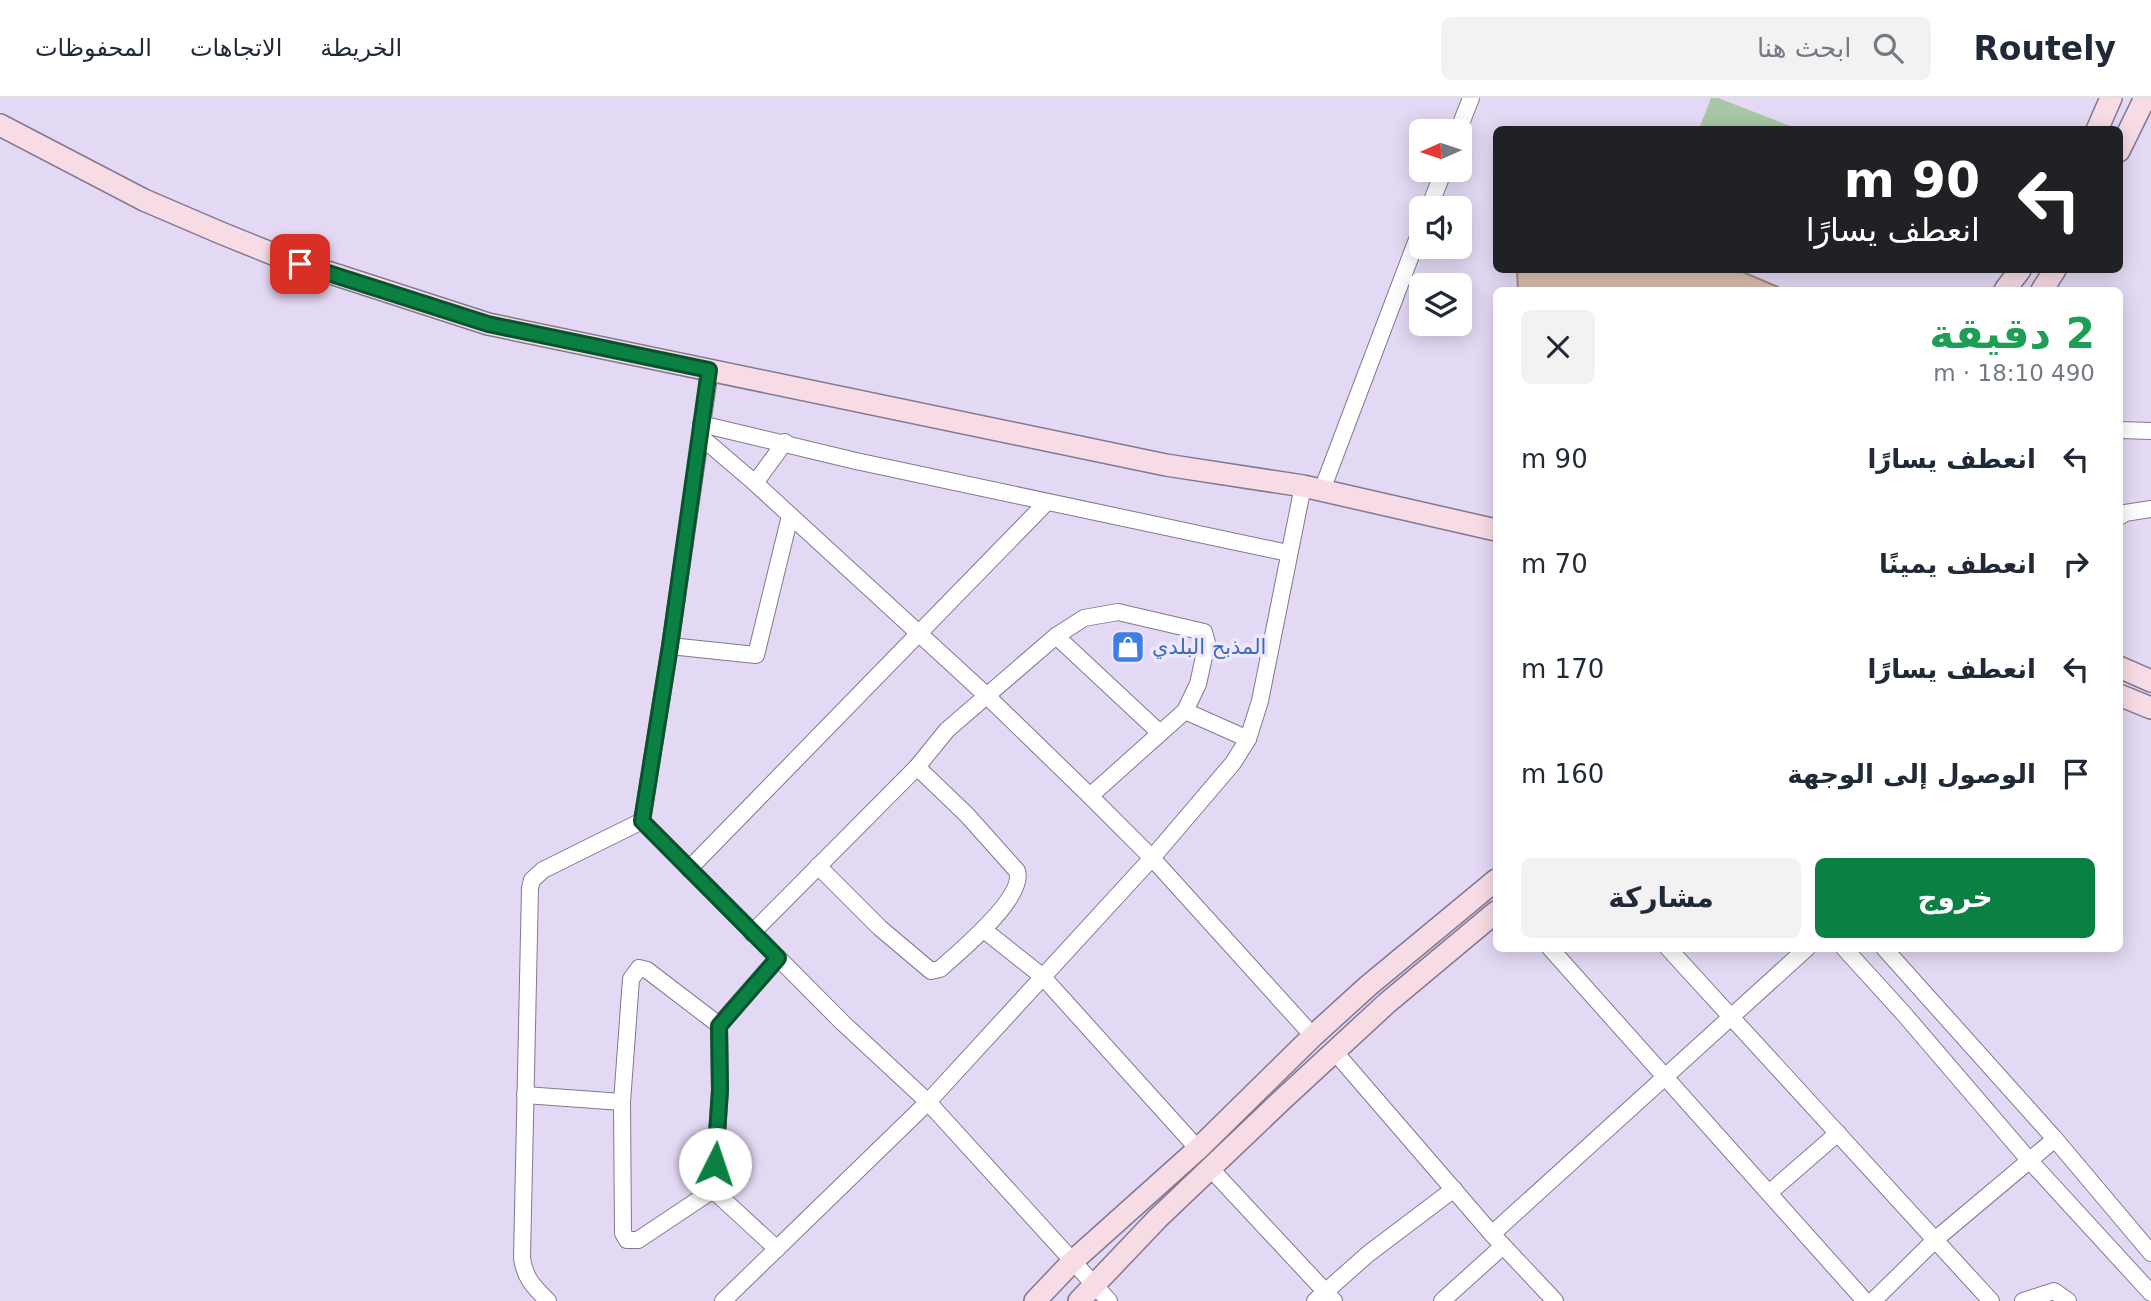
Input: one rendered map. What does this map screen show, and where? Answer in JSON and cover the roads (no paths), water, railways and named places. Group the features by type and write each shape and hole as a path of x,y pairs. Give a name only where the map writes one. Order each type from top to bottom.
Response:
{"main road":[{"path":"2099,126 2111,98"},
{"path":"2123,143 2145,98"},
{"path":"0,125 144,200 278,256 488,324 1166,465 1313,488 1493,529"},
{"path":"2123,669 2151,681"},
{"path":"2123,697 2151,708"},
{"path":"1035,1301 1074,1261 1198,1149 1313,1036 1368,986 1493,882"},
{"path":"1079,1301 1158,1219 1334,1051 1493,915"}],"street":[{"path":"1463,119 1471,98"},
{"path":"723,1301 928,1102 1152,858 1233,763 1248,739 1259,701 1288,553 1409,258"},
{"path":"642,821 709,370"},
{"path":"701,430 785,442 856,461 1046,503 1288,553"},
{"path":"701,430 790,516 986,695 1090,796 1152,858 1313,1036"},
{"path":"2123,430 2151,431"},
{"path":"755,483 785,442"},
{"path":"689,869 1046,503"},
{"path":"2123,514 2151,509"},
{"path":"670,646 756,655 790,516"},
{"path":"752,933 917,767 947,730 1056,636 1084,618 1118,612 1204,632 1207,643 1198,684 1185,711 1090,796"},
{"path":"1056,636 1160,733"},
{"path":"1185,711 1248,739"},
{"path":"818,866 880,928 931,971 940,970 984,930 1017,885 1017,871 967,815 917,767"},
{"path":"642,821 752,933 928,1102 1110,1301"},
{"path":"548,1301 529,1282 522,1258 532,880 543,870 642,821"},
{"path":"984,930 1042,976 1198,1149"},
{"path":"1554,952 1866,1301"},
{"path":"1672,952 1991,1301"},
{"path":"1442,1301 1497,1240 1664,1078 1802,952"},
{"path":"1848,952 2029,1160 2151,1293"},
{"path":"1888,952 2055,1139 2151,1253"},
{"path":"713,1190 720,1090 719,1026 778,958"},
{"path":"1878,985 1899,965"},
{"path":"713,1190 638,1240 627,1240 623,1233 622,1102 631,979 639,968 647,970 719,1026"},
{"path":"1334,1051 1497,1240 1555,1301"},
{"path":"525,1095 622,1102"},
{"path":"1769,1193 1838,1133"},
{"path":"1873,1301 1936,1239 2055,1139"},
{"path":"1211,1169 1325,1298 1454,1189"},
{"path":"713,1190 777,1249"},
{"path":"2022,1301 2054,1291 2068,1301"}],"place":[{"name":"المذبح البلدي","path":"1128,647"}]}
